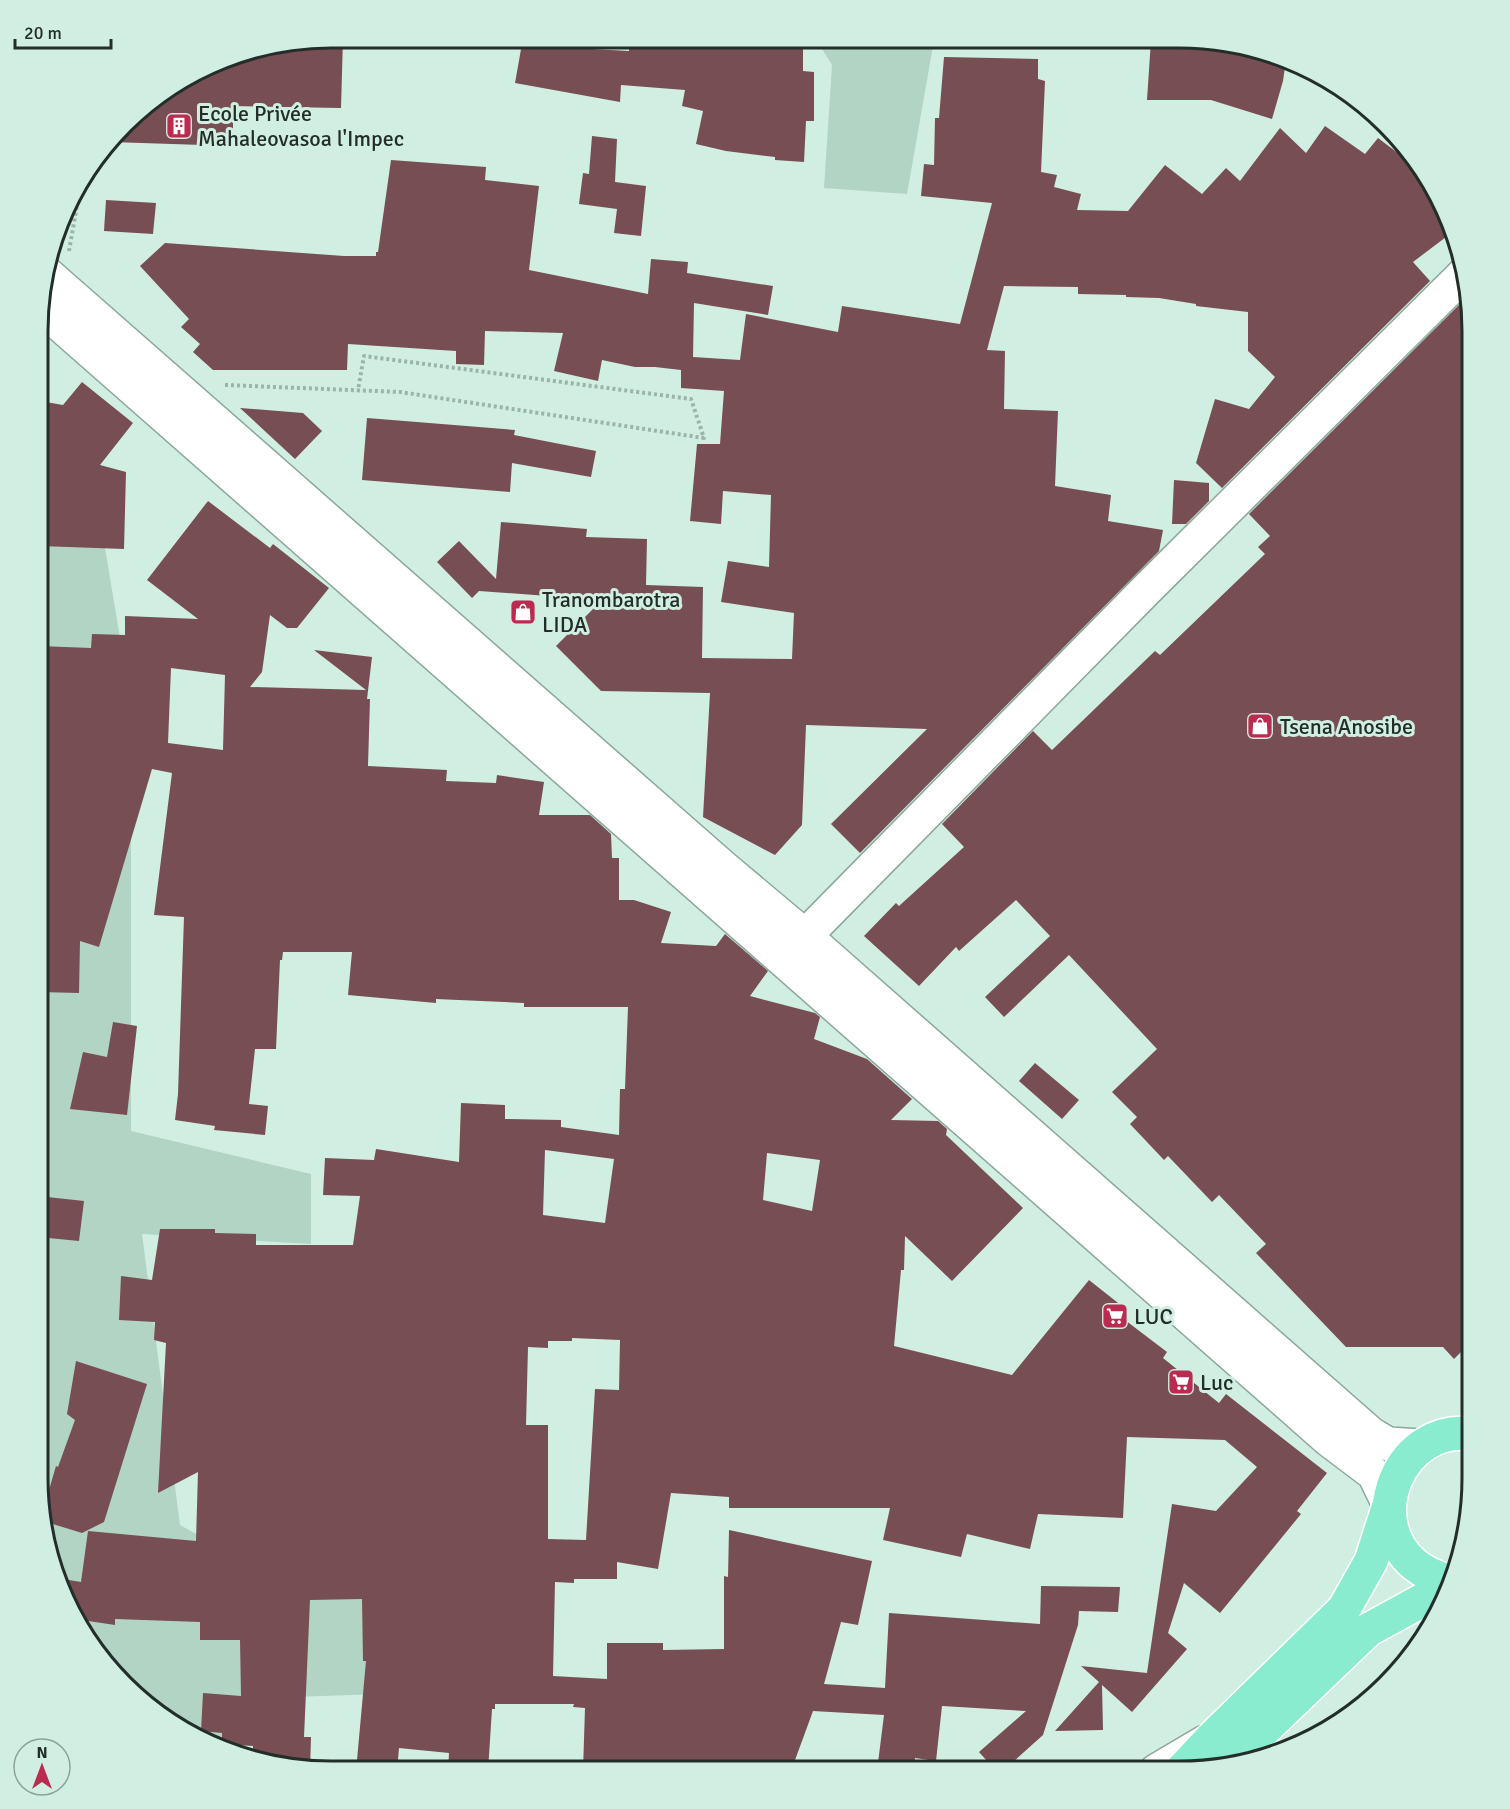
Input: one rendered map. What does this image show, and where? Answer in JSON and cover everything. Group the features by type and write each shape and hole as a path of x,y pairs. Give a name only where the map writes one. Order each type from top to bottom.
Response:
{"main road":[{"path":"1226,1756 1344,1610 1371,1561 1389,1505 1392,1488 1398,1472 1408,1458 1421,1446 1442,1436 1462,1433"},
{"path":"1389,1505 1391,1527 1400,1547 1414,1564 1443,1580"},
{"path":"1226,1756 1368,1630 1438,1591"}],"street":[{"path":"805,936 1138,597 1458,280"},
{"path":"51,290 805,936 1371,1434 1388,1444 1421,1446"},
{"path":"51,290 1329,1440 1374,1474 1389,1505"},
{"path":"1211,1759 1226,1756"}],"path":[{"path":"56,266 65,236"},
{"path":"224,385 400,392 704,438 691,399 364,356 358,390"}],"green space":[{"path":"822,48 933,48 907,194 824,188 832,65"},
{"path":"48,536 104,542 131,704 131,1131 311,1174 311,1244 142,1234 180,1525 278,1579 446,1601 441,1692 262,1698 245,1747 206,1732 159,1703 118,1665 86,1620 63,1569 53,1533 48,1478"}],"building":[{"path":"343,48 341,108 233,106 233,146 120,142 159,106 206,77 240,63 276,53"},
{"path":"521,48 629,51 629,48 803,48 803,71 814,72 814,121 806,121 804,162 775,160 775,157 726,151 696,144 703,111 682,106 685,90 621,85 620,102 515,83"},
{"path":"1150,48 1216,50 1234,53 1285,69 1272,119 1211,100 1147,100"},
{"path":"944,57 1038,59 1038,79 1045,81 1041,172 1057,175 1054,187 1081,194 1077,210 1128,211 1165,165 1202,194 1226,168 1240,181 1280,128 1306,153 1325,126 1365,154 1378,138 1404,159 1424,189 1446,237 1413,262 1430,281 1222,488 1196,463 1215,399 1249,409 1275,377 1248,351 1248,312 1196,306 1196,304 1159,298 1078,294 1078,287 1004,286 987,350 1005,351 1004,409 1058,411 1055,486 1111,495 1108,521 1163,530 1159,551 860,853 831,824 927,729 806,725 802,825 775,855 703,817 710,693 601,691 556,646 602,600 479,591 472,598 437,562 459,541 496,579 501,522 587,529 586,537 647,539 646,585 703,587 702,658 792,659 794,613 721,602 728,561 769,567 771,495 723,491 721,524 690,521 697,444 720,444 724,391 681,388 681,370 635,367 602,360 598,381 554,371 563,333 485,331 484,365 456,364 456,351 348,344 347,370 213,370 193,352 200,344 181,327 189,319 140,266 165,243 344,256 376,256 391,160 486,167 485,180 539,186 529,270 648,294 651,259 688,262 687,273 773,286 768,315 694,303 693,357 740,360 746,314 838,332 842,306 960,324 992,203 921,196 924,164 934,165 935,118 939,118"},
{"path":"592,136 617,139 615,182 646,186 641,236 614,233 617,209 579,204 583,173 589,174"},
{"path":"106,200 156,203 153,234 104,231"},
{"name":"Tsena Anosibe","path":"1461,303 1462,1351 1454,1359 1443,1347 1346,1347 1256,1253 1266,1244 1219,1195 1212,1202 1168,1156 1164,1160 1130,1124 1137,1117 1112,1092 1157,1049 1069,955 1004,1017 985,997 1050,936 1016,900 959,951 956,947 919,986 864,936 896,903 899,906 964,847 942,824 1033,731 1052,750 1155,651 1160,655 1265,554 1258,547 1270,536 1249,514"},
{"path":"82,382 133,423 100,465 126,472 124,549 48,546 48,402 63,405"},
{"path":"240,408 303,413 322,431 295,459"},
{"path":"367,418 515,430 514,435 596,451 591,477 512,463 510,492 362,480"},
{"path":"1174,480 1209,483 1209,501 1186,524 1172,524"},
{"path":"208,501 270,548 273,544 329,588 297,628 287,628 270,615 262,672 250,687 366,690 314,650 372,657 367,699 370,699 368,766 447,770 446,781 496,783 497,775 544,782 539,815 590,815 611,834 612,858 619,858 619,900 634,900 671,912 661,943 716,946 725,934 768,971 750,996 815,1013 820,1017 814,1039 867,1059 912,1099 891,1120 938,1121 947,1129 946,1135 1023,1208 952,1281 905,1236 904,1270 901,1270 894,1346 1012,1375 1089,1280 1127,1310 1121,1317 1167,1352 1163,1358 1219,1403 1226,1394 1327,1473 1297,1511 1301,1514 1220,1613 1184,1583 1168,1633 1187,1649 1132,1712 1102,1685 1103,1730 1055,1731 1099,1682 1081,1666 1147,1673 1172,1504 1216,1511 1257,1467 1225,1440 1127,1437 1123,1518 1038,1514 1030,1549 967,1534 961,1557 883,1540 890,1508 729,1508 729,1497 671,1493 658,1569 617,1562 617,1579 574,1579 574,1583 555,1582 553,1676 607,1679 607,1643 663,1643 663,1650 724,1649 724,1576 728,1577 729,1530 872,1561 858,1625 841,1622 824,1684 885,1688 889,1613 1040,1624 1041,1586 1120,1587 1118,1612 1079,1611 1078,1625 1043,1735 1014,1761 987,1761 979,1752 1026,1711 942,1706 936,1761 915,1758 915,1761 878,1761 884,1715 813,1711 795,1761 583,1761 585,1708 573,1707 574,1704 495,1704 495,1709 492,1709 489,1761 449,1761 449,1753 399,1748 398,1761 357,1761 366,1661 363,1661 362,1599 310,1600 304,1737 311,1737 310,1760 294,1759 253,1750 253,1746 238,1745 222,1739 222,1733 201,1729 203,1693 241,1696 240,1640 200,1640 200,1622 115,1619 115,1625 86,1621 67,1580 81,1582 88,1531 196,1541 198,1472 158,1493 166,1343 154,1340 155,1322 119,1320 121,1276 152,1280 160,1229 215,1229 215,1233 256,1234 256,1245 353,1245 360,1196 323,1195 325,1158 374,1160 376,1149 459,1162 461,1103 505,1105 505,1119 561,1120 561,1127 619,1135 620,1089 625,1089 628,1007 524,1007 524,1003 436,999 436,1003 348,995 352,952 283,952 282,960 280,960 276,1049 255,1049 249,1104 268,1106 265,1135 214,1130 215,1126 175,1120 178,1094 184,917 154,915 172,773 152,769 99,947 80,941 79,993 48,992 48,646 91,648 92,634 125,635 125,616 198,619 147,580","holes":["171,668 225,675 223,750 168,743","545,1150 614,1159 605,1223 543,1215","767,1153 820,1160 812,1211 763,1200","572,1338 620,1340 619,1390 595,1389 586,1540 548,1539 548,1425 526,1425 528,1347 548,1348 548,1341 572,1341"]},
{"path":"113,1022 137,1026 127,1115 70,1109 83,1052 107,1057"},
{"path":"1035,1063 1079,1100 1062,1119 1019,1081"},
{"path":"48,1197 84,1201 79,1241 48,1238"},
{"path":"76,1361 147,1384 104,1522 82,1533 51,1524 50,1515 49,1490 75,1420 67,1414"}],"place":[{"name":"Ecole Privée Mahaleovasoa l'Impec","path":"179,126"},
{"name":"Tranombarotra LIDA","path":"523,612"},
{"name":"Tsena Anosibe","path":"1260,726"},
{"name":"LUC","path":"1115,1316"},
{"name":"Luc","path":"1181,1382"}]}
